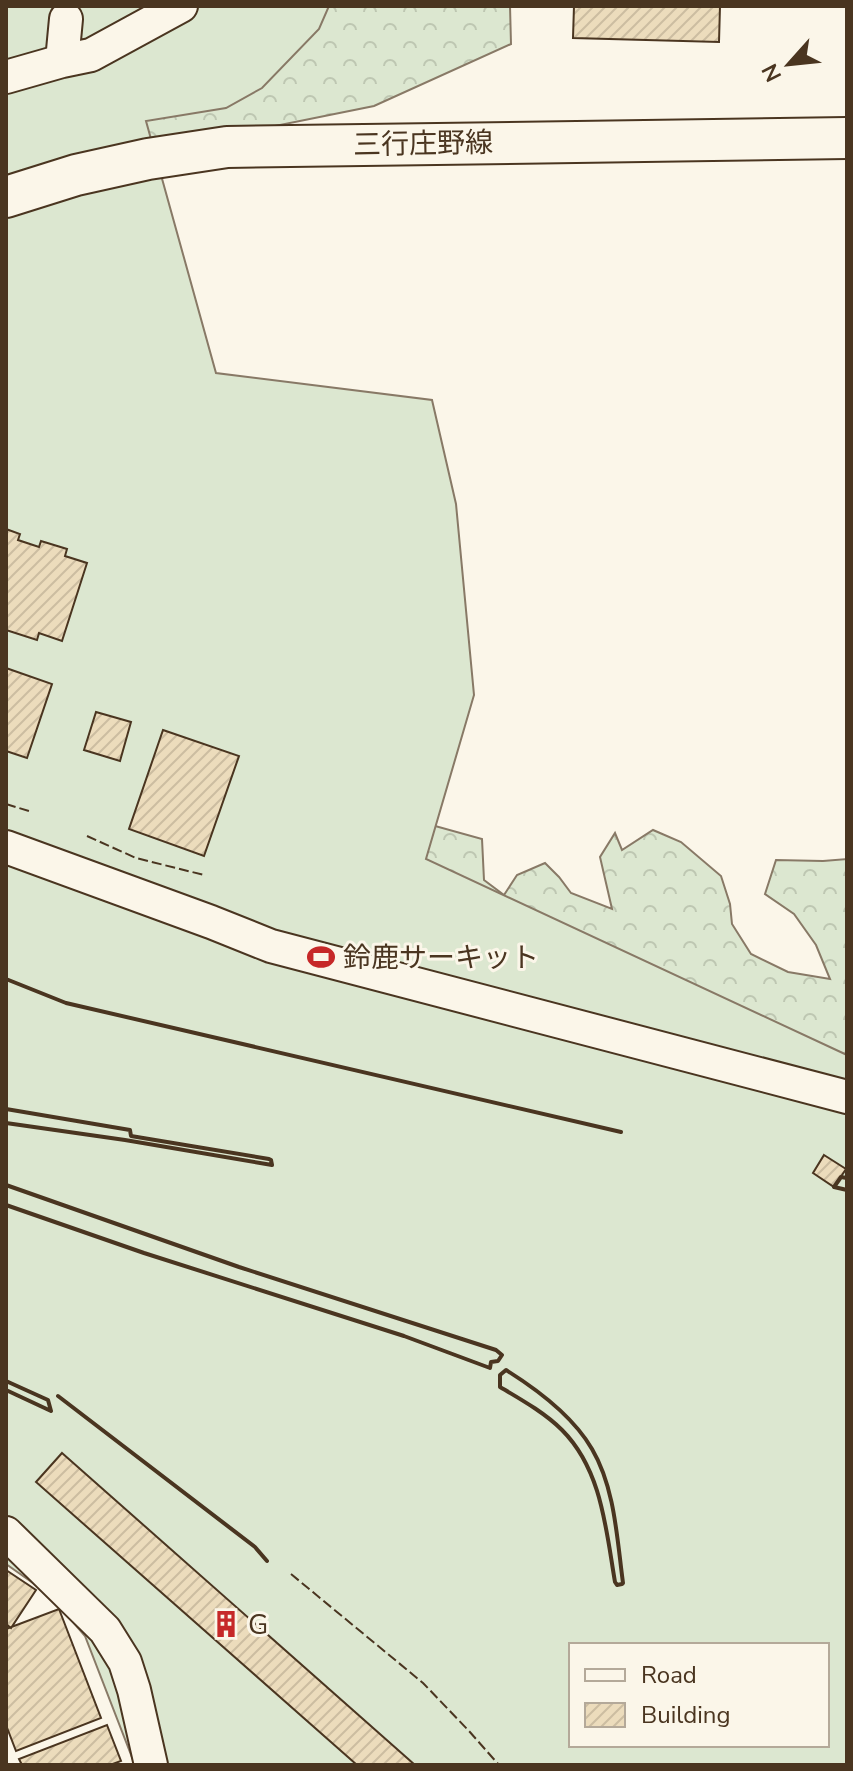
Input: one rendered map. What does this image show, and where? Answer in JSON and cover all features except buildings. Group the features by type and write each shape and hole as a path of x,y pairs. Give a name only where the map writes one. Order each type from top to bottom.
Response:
{"main road":[{"name":"三行庄野線","path":"6,197 90,172 227,147 847,138"}],"lane":[{"path":"6,77 91,55 181,6"},
{"path":"62,61 66,19"},
{"path":"6,847 271,946 847,1097"},
{"path":"6,1533 105,1630 125,1662 151,1765"}],"green space":[{"name":"鈴鹿サーキット","path":"6,6 329,6 319,29 262,88 226,108 146,121 216,373 432,400 456,504 474,695 426,859 847,1055 847,1765 135,1765 85,1636 50,1595 6,1564"},
{"path":"321,6 510,6 511,44 374,106 220,137 6,153"},
{"path":"252,816 428,824 482,839 484,880 504,895 517,875 545,863 571,893 612,909 600,857 615,833 622,850 653,830 681,842 721,876 730,904 732,924 751,954 788,972 830,979 816,945 794,914 765,894 776,860 847,859 847,1063"}],"fence":[{"path":"6,804 32,812"},
{"path":"87,836 136,858 204,875"},
{"path":"291,1574 423,1683 499,1765"}],"wall":[{"path":"6,979 66,1003 621,1132"},
{"path":"6,1109 130,1130 131,1136 269,1159 272,1165 6,1123"},
{"path":"847,1178 841,1177 834,1187 847,1190"},
{"path":"6,1185 239,1267 496,1350 502,1355 498,1361 491,1362 490,1368 404,1336 144,1253 6,1205"},
{"path":"506,1370 554,1405 592,1449 610,1497 622,1584 615,1582 605,1522 586,1463 562,1430 500,1387 500,1375 506,1370"},
{"path":"6,1381 48,1400 51,1411 6,1390"},
{"path":"58,1396 255,1547 267,1561"}],"place":[{"name":"鈴鹿サーキット","path":"321,957"},
{"name":"G","path":"226,1624"}]}
